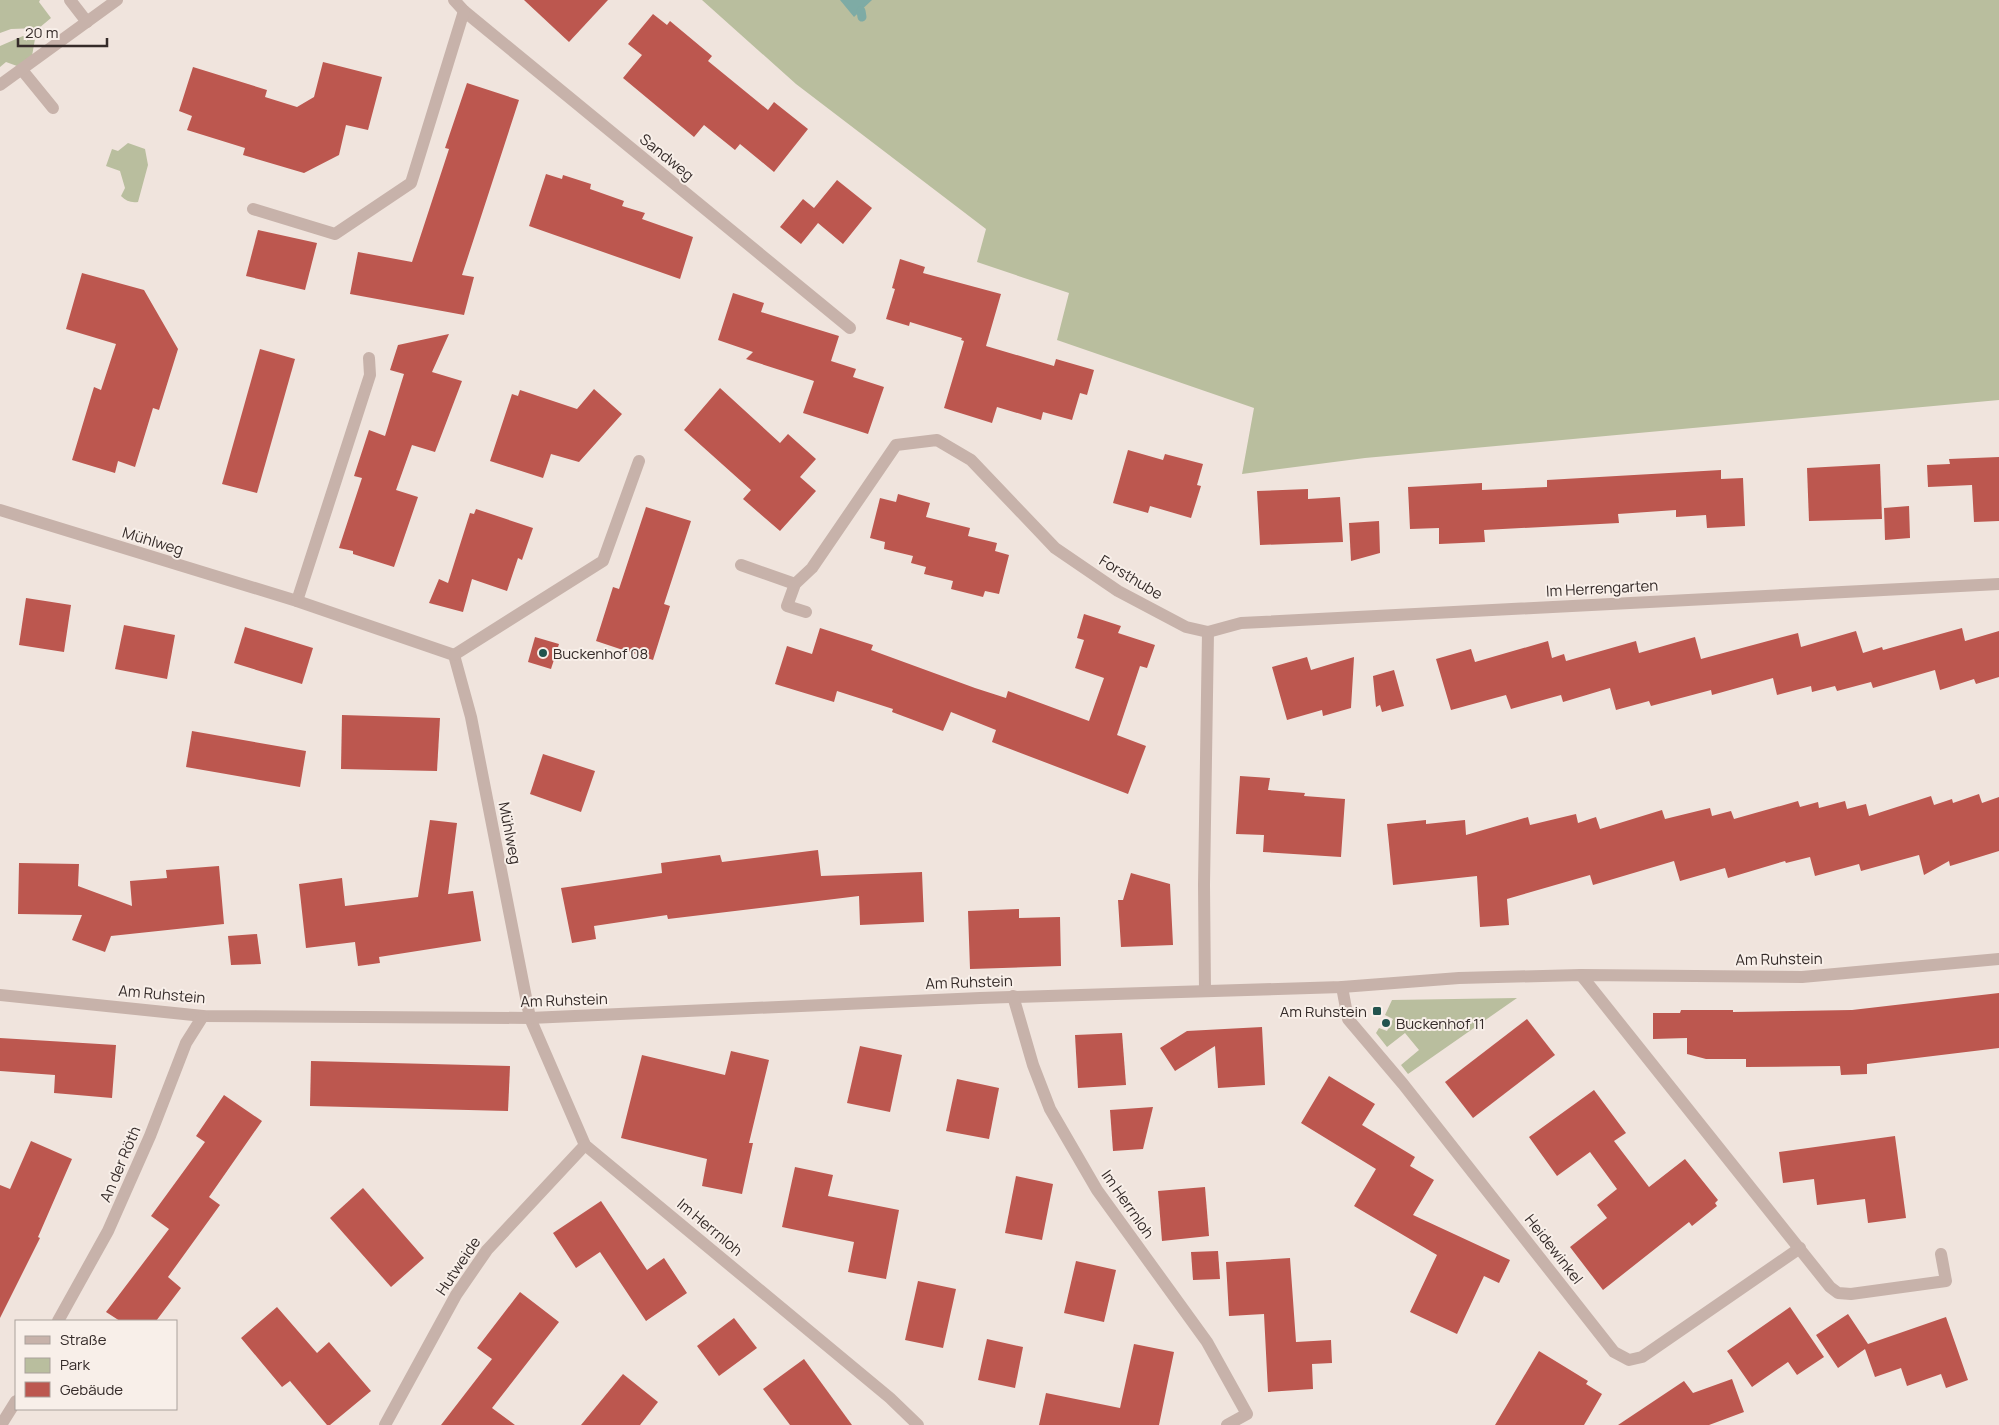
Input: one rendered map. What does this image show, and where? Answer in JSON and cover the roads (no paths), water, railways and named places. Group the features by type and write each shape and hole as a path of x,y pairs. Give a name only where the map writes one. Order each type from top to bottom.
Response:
{"street":[{"path":"70,0 87,22"},
{"path":"0,85 117,0"},
{"name":"Sandweg","path":"454,0 464,11 850,328"},
{"path":"253,209 335,234 411,184 464,11"},
{"path":"22,70 53,108"},
{"path":"297,601 370,375 369,358"},
{"name":"Forsthube","path":"806,612 787,606 795,584 812,568 896,445 937,440 971,460 1055,548 1118,591 1186,627 1208,632"},
{"path":"454,654 603,562 639,461"},
{"name":"Mühlweg","path":"0,510 297,601 454,654 471,717 530,1018"},
{"path":"741,565 795,584"},
{"name":"Im Herrengarten","path":"1208,632 1241,623 1999,584"},
{"path":"1205,991 1204,885 1208,632"},
{"name":"Am Ruhstein","path":"0,995 203,1016 530,1018 1013,996 1342,987 1459,978 1581,974 1802,977 1999,959"},
{"path":"1581,974 1830,1288 1838,1293 1851,1294 1946,1281 1942,1254"},
{"name":"Heidewinkel","path":"1342,987 1348,1019 1403,1084 1614,1352 1629,1360 1642,1356 1800,1248"},
{"name":"Im Herrnloh","path":"1013,996 1033,1064 1050,1109 1097,1190 1207,1342 1250,1420 1227,1425"},
{"name":"An der Röth","path":"59,1320 108,1232 150,1136 186,1043 203,1016"},
{"name":"Im Herrnloh","path":"530,1018 585,1145 890,1398 918,1425"},
{"name":"Hutweide","path":"385,1425 456,1295 486,1250 585,1145"},
{"path":"1,1425 15,1403"}],"water":[{"path":"840,0 872,0 854,17"}],"waterway":[{"path":"861,11 862,17"}],"place":[{"name":"Buckenhof 08","path":"543,653"},
{"name":"Am Ruhstein","path":"1377,1011"},
{"name":"Buckenhof 11","path":"1386,1023"}]}
